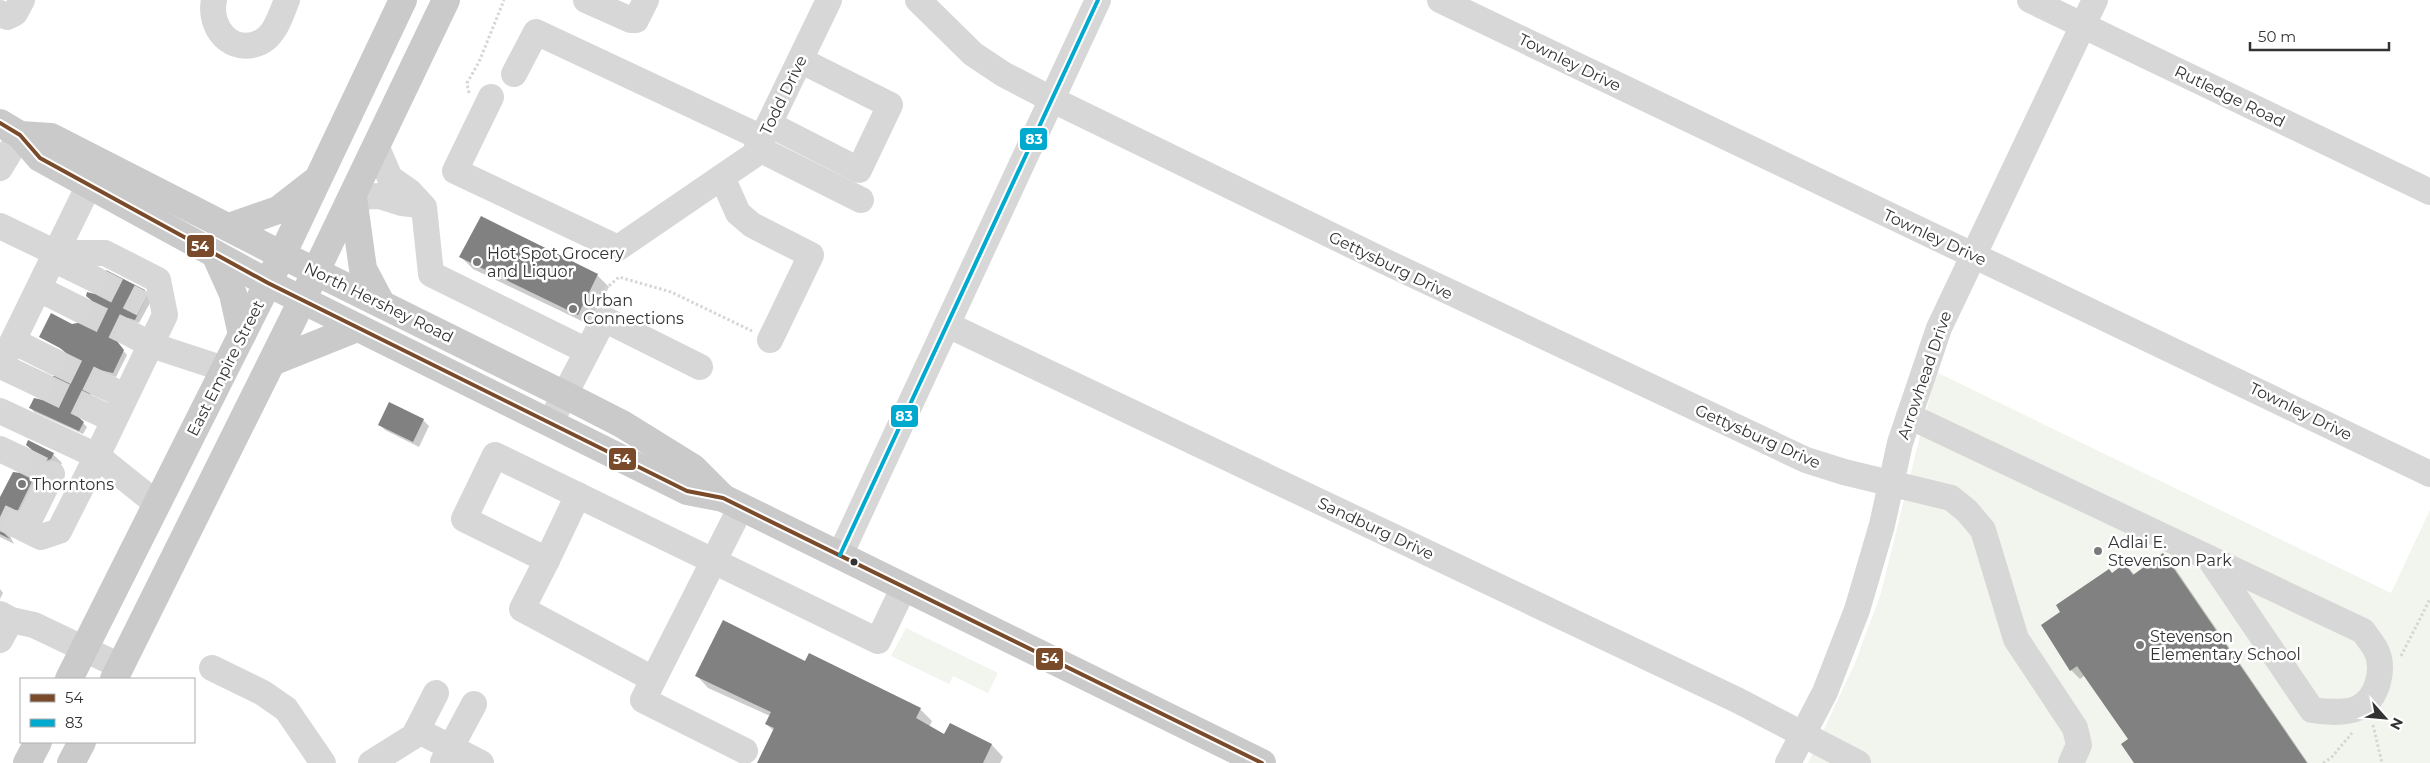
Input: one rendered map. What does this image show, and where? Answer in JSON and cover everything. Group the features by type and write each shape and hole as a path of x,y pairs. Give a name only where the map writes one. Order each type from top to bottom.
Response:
{"main road":[{"path":"117,673 317,272 446,0"},
{"name":"East Empire Street","path":"70,678 268,284 402,1"},
{"name":"North Hershey Road","path":"10,129 40,158 268,284 687,491 732,502 1262,763"},
{"name":"North Hershey Road","path":"10,129 51,137 282,255 564,394 622,424 693,468 732,502"},
{"path":"229,227 278,210 319,178"},
{"path":"353,197 363,269 381,303"},
{"path":"215,254 232,294 242,335"},
{"path":"272,362 357,328"},
{"path":"27,763 37,743"},
{"path":"71,763 81,743"}],"street":[{"path":"0,14 7,17 15,13 22,0"},
{"path":"214,0 211,10 216,27 227,41 244,46 262,42 273,32 288,0"},
{"path":"586,0 631,20 636,20 646,0"},
{"name":"Todd Drive","path":"488,103 455,171 618,248 754,154 829,0"},
{"name":"Gettysburg Drive","path":"918,0 973,54 1003,74 1366,253 1806,460 1844,472 1951,498 1967,511 1983,530 2016,639 2075,728 2079,745 2071,763"},
{"path":"840,555 1098,0"},
{"name":"Townley Drive","path":"1440,0 2430,474"},
{"name":"Rutledge Road","path":"2030,0 2430,192"},
{"name":"Arrowhead Drive","path":"1788,763 1825,692 1857,610 1882,525 1890,482 1909,416 1936,335 1972,254 2095,0"},
{"path":"514,74 536,32 763,137 860,170 890,104 800,60"},
{"path":"0,168 10,129"},
{"path":"763,137 861,200"},
{"path":"377,148 390,178 410,192 422,205 431,274 587,351"},
{"path":"722,177 738,213 752,225 811,255 770,340"},
{"path":"40,385 0,367 89,186"},
{"path":"353,197 380,196 402,203 422,205"},
{"path":"0,226 94,279"},
{"path":"55,256 105,253 158,280 154,309 114,391 114,420 97,456 81,488 59,532 41,537 21,527 48,472 81,488"},
{"path":"39,288 80,309"},
{"path":"550,423 604,319 700,367"},
{"name":"Sandburg Drive","path":"948,325 1737,700 1858,763"},
{"path":"140,339 224,369"},
{"path":"13,341 53,361"},
{"path":"90,408 114,420"},
{"path":"0,411 97,456 157,504"},
{"path":"1909,416 2209,558 2363,631 2377,651 2380,676 2367,702 2358,708 2333,712 2312,710 2209,558"},
{"path":"547,560 464,519 495,455 878,641 904,587"},
{"path":"578,495 522,609 653,679"},
{"path":"732,502 714,560 642,700 745,751"},
{"path":"4,625 34,625 85,649 117,673"},
{"path":"212,668 263,693 286,709 323,763"},
{"path":"371,763 414,736 436,693"},
{"path":"446,755 474,704"},
{"path":"417,730 446,755 481,763"}],"path":[{"path":"488,103 468,91 467,83 479,62 504,0"},
{"path":"588,305 606,286 615,282 625,269"},
{"path":"619,277 671,292 770,340"},
{"path":"2367,702 2382,763"}],"shaded area":[{"name":"Adlai E. Stevenson Park","path":"1936,372 2391,593 2430,510 2430,763 1808,763 1855,663 1881,593"},
{"path":"906,628 998,673 988,693 953,676 949,684 891,656"}],"building":[{"path":"481,216 598,274 578,315 459,257"},
{"name":"Thorntons","path":"106,270 145,290 146,298 135,320 128,318 122,320 116,326 114,334 116,340 124,350 113,373 100,370 94,372 89,378 87,387 90,394 82,397 77,403 78,417 84,422 79,431 29,408 34,398 43,400 50,397 54,392 56,383 53,376 62,373 67,367 68,361 66,353 60,348 39,337 51,313 72,324 88,321 93,315 94,308 91,300 86,296 87,292 95,294 102,292 107,286 109,278"},
{"path":"389,402 424,419 413,442 378,425"},
{"path":"28,440 54,453 51,459 43,462 39,467 18,510 9,512 4,518 2,526 5,534 10,539 0,534 0,497 13,472 21,473 28,470 32,465 34,456 31,449 26,445"},
{"name":"Stevenson Elementary School","path":"2163,553 2307,763 2134,763 2121,744 2128,739 2077,666 2070,671 2041,625 2060,612 2056,605 2109,569 2112,573 2125,563 2133,575"},
{"path":"723,620 805,661 809,653 921,708 916,718 944,734 950,723 992,744 983,763 757,763 774,728 765,724 771,712 695,676"}],"tunnel":[{"path":"94,279 143,304"},
{"path":"79,309 129,333"},
{"path":"53,361 102,385"},
{"path":"41,385 91,409"},
{"path":"19,458 45,471"},
{"path":"0,517 17,525"}],"transit line":[{"name":"83","path":"840,555 1098,0"},
{"name":"54","path":"0,123 20,135 40,158 268,283 687,491 723,498 1262,763"}],"place":[{"name":"Hot Spot Grocery and Liquor","path":"477,262"},
{"name":"Urban Connections","path":"573,309"},
{"name":"Thorntons","path":"22,484"},
{"name":"Adlai E. Stevenson Park","path":"2098,551"},
{"name":"Stevenson Elementary School","path":"2140,645"}]}
